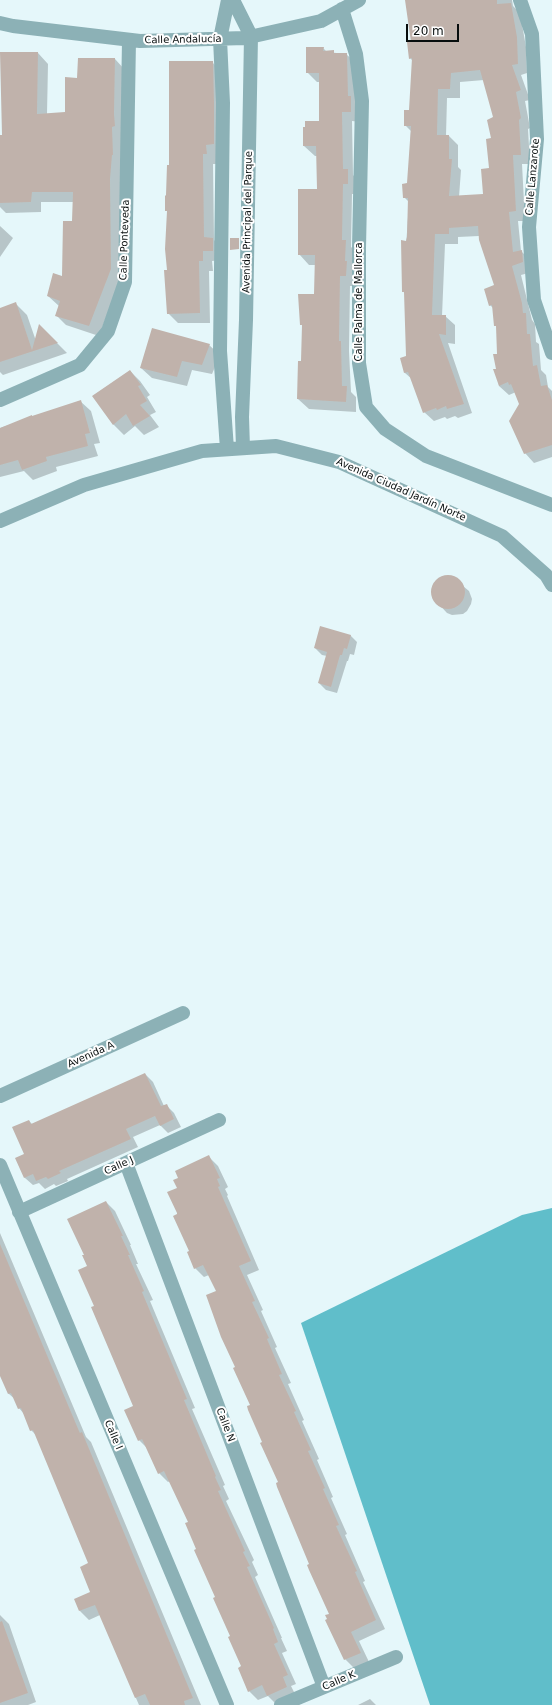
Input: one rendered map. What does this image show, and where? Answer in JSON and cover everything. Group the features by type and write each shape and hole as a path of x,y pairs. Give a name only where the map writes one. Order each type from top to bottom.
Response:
{"street":[{"path":"227,449 220,351 223,103 220,39 228,0"},
{"name":"Avenida Principal del Parque","path":"233,0 252,36 246,320 242,417 244,448"},
{"name":"Calle Andalucía","path":"0,23 13,26 130,40 220,39 252,36 321,21 359,0"},
{"name":"Calle Lanzarote","path":"520,0 532,34 537,139 530,227 534,300 552,354"},
{"name":"Calle Palma de Mallorca","path":"342,10 356,54 362,101 359,248 359,363 366,407 385,429 426,456 552,505"},
{"name":"Calle Ponteveda","path":"0,400 80,365 108,331 124,282 130,40"},
{"name":"Avenida Ciudad Jardín Norte","path":"0,522 84,485 202,451 276,446 339,462 502,536 546,575 552,586"},
{"name":"Avenida A","path":"0,1096 183,1014"},
{"name":"Calle J","path":"19,1212 220,1120"},
{"name":"Calle N","path":"126,1163 324,1687"},
{"name":"Calle I","path":"0,1166 227,1705"},
{"name":"Calle K","path":"281,1705 396,1657"}],"shaded area":[{"path":"552,1208 552,1705 430,1705 301,1323 522,1215"}],"building":[{"path":"405,0 497,0 497,4 511,3 517,37 518,64 512,65 521,90 516,92 521,118 519,120 521,155 513,155 516,211 509,212 513,252 522,250 523,262 512,266 522,303 523,313 526,313 527,334 530,334 533,366 537,365 541,386 547,385 552,400 552,445 524,454 509,421 519,404 511,384 509,385 508,382 499,386 493,369 496,369 493,354 497,354 496,326 494,326 492,305 489,306 484,289 494,285 479,240 478,226 449,228 449,234 435,234 432,315 446,315 446,335 439,334 464,404 447,409 446,406 437,410 436,408 423,413 408,372 404,373 400,358 406,356 404,292 402,292 401,240 406,241 407,237 408,198 403,198 402,184 407,183 411,126 404,126 404,110 409,110 412,58 409,59 407,42 411,42","holes":["480,70 493,117 487,120 491,138 486,139 489,168 481,169 483,194 449,196 452,159 449,159 449,135 437,135 438,89 450,89 451,73"]},
{"path":"306,47 324,47 323,51 334,50 334,53 347,53 348,96 351,96 351,112 342,112 343,169 348,169 348,184 343,184 342,240 346,240 345,261 347,261 346,276 340,276 339,341 341,341 342,386 347,386 346,402 297,399 298,361 301,361 302,325 300,325 298,294 314,294 315,255 298,255 298,189 317,189 316,146 303,146 303,127 305,127 305,121 319,121 319,73 306,73"},
{"path":"0,52 38,52 37,114 65,112 65,77 77,78 78,58 115,58 115,126 112,127 113,155 110,179 111,269 89,326 55,316 60,301 47,296 53,273 62,276 63,221 72,221 73,192 32,192 31,202 0,203 0,135 2,135"},
{"path":"169,61 213,61 214,144 206,145 207,154 203,154 204,237 213,238 213,251 203,251 203,261 199,261 200,313 167,314 164,270 167,270 165,249 167,211 165,211 165,196 167,165 169,165"},
{"path":"230,238 239,238 239,249 230,250"},
{"path":"16,302 32,350 39,324 58,343 0,362 0,308"},
{"path":"152,328 210,344 202,365 182,361 177,377 140,368"},
{"path":"130,370 141,385 138,386 147,401 140,405 150,416 133,426 126,414 113,425 92,396"},
{"path":"81,400 90,433 85,434 88,446 46,457 47,461 22,470 18,460 0,465 0,428 32,415"},
{"path":"445,575 451,575 460,580 464,586 464,598 460,604 451,609 445,609 436,604 431,595 431,589 436,580"},
{"path":"320,626 351,635 347,649 344,648 342,655 340,655 331,687 318,683 327,652 314,648"},
{"path":"145,1073 161,1106 167,1104 174,1119 160,1126 155,1116 126,1129 131,1139 59,1171 61,1173 48,1179 46,1177 36,1181 33,1174 24,1178 15,1158 24,1154 12,1127 29,1120 31,1124"},
{"path":"209,1155 220,1178 217,1179 220,1186 218,1187 251,1261 239,1266 255,1301 252,1302 269,1338 267,1339 282,1374 279,1375 296,1411 294,1412 311,1450 308,1451 325,1488 323,1489 339,1525 336,1526 357,1571 355,1572 376,1620 351,1632 361,1653 344,1660 325,1620 327,1619 325,1615 329,1614 307,1565 309,1564 277,1487 276,1483 278,1482 260,1443 262,1442 248,1410 247,1406 250,1405 233,1368 235,1367 221,1337 206,1295 216,1291 203,1265 194,1269 187,1252 189,1251 173,1216 177,1213 167,1192 177,1188 173,1180 178,1178 175,1171"},
{"path":"106,1201 123,1236 121,1236 130,1255 128,1255 144,1291 142,1292 187,1399 184,1400 216,1476 215,1477 221,1490 218,1491 245,1551 243,1552 250,1566 247,1567 274,1628 273,1629 278,1642 274,1644 288,1675 283,1677 287,1687 267,1696 262,1685 248,1692 238,1668 241,1666 228,1637 230,1636 213,1598 215,1597 194,1550 196,1549 185,1523 188,1522 164,1471 158,1474 142,1439 138,1441 124,1410 133,1406 91,1307 94,1306 78,1270 87,1266 82,1255 84,1255 67,1219"},
{"path":"0,1244 79,1431 80,1433 82,1432 193,1698 184,1701 185,1705 150,1705 145,1694 135,1698 95,1605 79,1611 74,1599 90,1592 80,1567 88,1563 33,1430 30,1431 21,1408 18,1409 11,1393 8,1394 0,1376"},
{"path":"2,1621 28,1693 0,1703 0,1622"}]}
